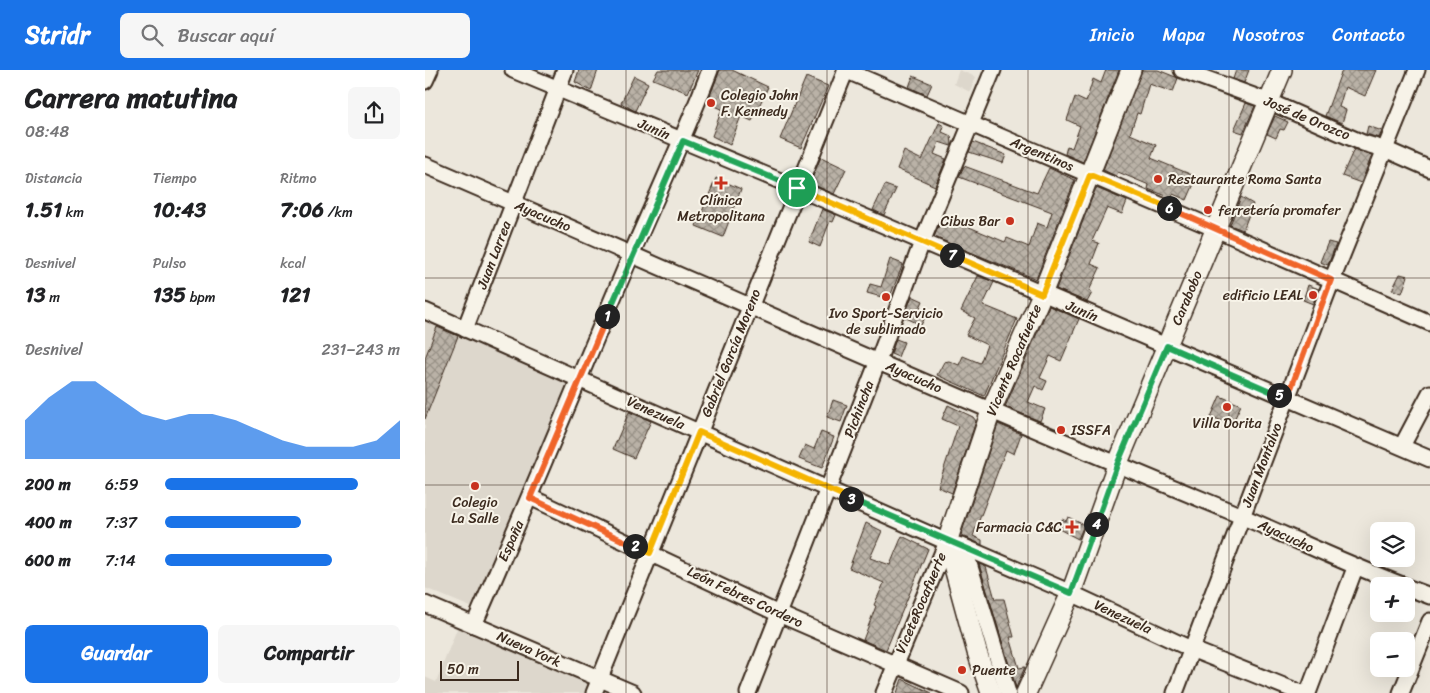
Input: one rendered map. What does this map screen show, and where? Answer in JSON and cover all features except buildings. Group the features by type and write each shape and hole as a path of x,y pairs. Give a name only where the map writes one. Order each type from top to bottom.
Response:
{"main road":[{"name":"Vicente Rocafuerte","path":"956,544 991,411 1042,294 1131,70"},
{"name":"Carabobo","path":"1026,693 1071,593 1117,465 1282,70"},
{"path":"956,544 977,652 991,693"}],"street":[{"path":"425,81 429,70"},
{"name":"Junín","path":"513,70 797,188 1430,459"},
{"name":"Juan Larrea","path":"465,328 565,70"},
{"name":"España","path":"474,625 530,498 632,254 683,141 711,70"},
{"name":"Argentinos","path":"846,70 1430,323"},
{"name":"Gabriel García Moreno","path":"597,686 846,70"},
{"name":"Pichincha","path":"747,693 828,489 922,242 993,70"},
{"name":"José de Orozco","path":"1182,70 1270,102 1363,143 1387,150 1430,169"},
{"name":"Juan Montalvo","path":"1175,693 1331,280 1387,150 1417,70"},
{"name":"Ayacucho","path":"425,165 878,360 991,411 1243,516 1355,568 1379,577"},
{"name":"Venezuela","path":"425,311 828,489 1071,593 1191,649 1301,693"},
{"path":"1402,446 1430,393"},
{"name":"León Febres Cordero","path":"530,498 779,614 961,693"},
{"path":"956,544 1008,693"},
{"name":"ViceteRocafuerte","path":"895,664 956,544"},
{"path":"1308,693 1355,568"},
{"name":"Ayacucho","path":"1415,591 1430,596"},
{"name":"Nueva York","path":"425,604 474,625 597,686 633,693"},
{"path":"1401,693 1430,621"},
{"path":"884,693 895,664"}],"shaded area":[{"path":"959,70 976,77 970,92 954,84"},
{"name":"Colegio La Salle","path":"425,322 570,383 473,608 425,588"},
{"path":"458,626 592,682 587,693 425,693 425,677 436,682"}],"place":[{"name":"Colegio John F. Kennedy","path":"711,103"},
{"name":"Restaurante Roma Santa","path":"1158,179"},
{"name":"Clínica Metropolitana","path":"721,183"},
{"name":"ferretería promafer","path":"1208,210"},
{"name":"Cibus Bar","path":"1010,221"},
{"name":"edificio LEAL","path":"1313,295"},
{"name":"Ivo Sport-Servicio de sublimado","path":"886,297"},
{"name":"Villa Dorita","path":"1227,407"},
{"name":"ISSFA","path":"1061,430"},
{"name":"Colegio La Salle","path":"475,486"},
{"name":"Farmacia C&C","path":"1072,527"},
{"name":"Puente","path":"962,670"}],"route":[{"path":"683,141 797,188 1042,294 1090,175 1331,280 1287,399 1167,346 1117,465 1071,593 964,547 947,542 699,432 650,553 530,498 632,254 683,141"}]}
